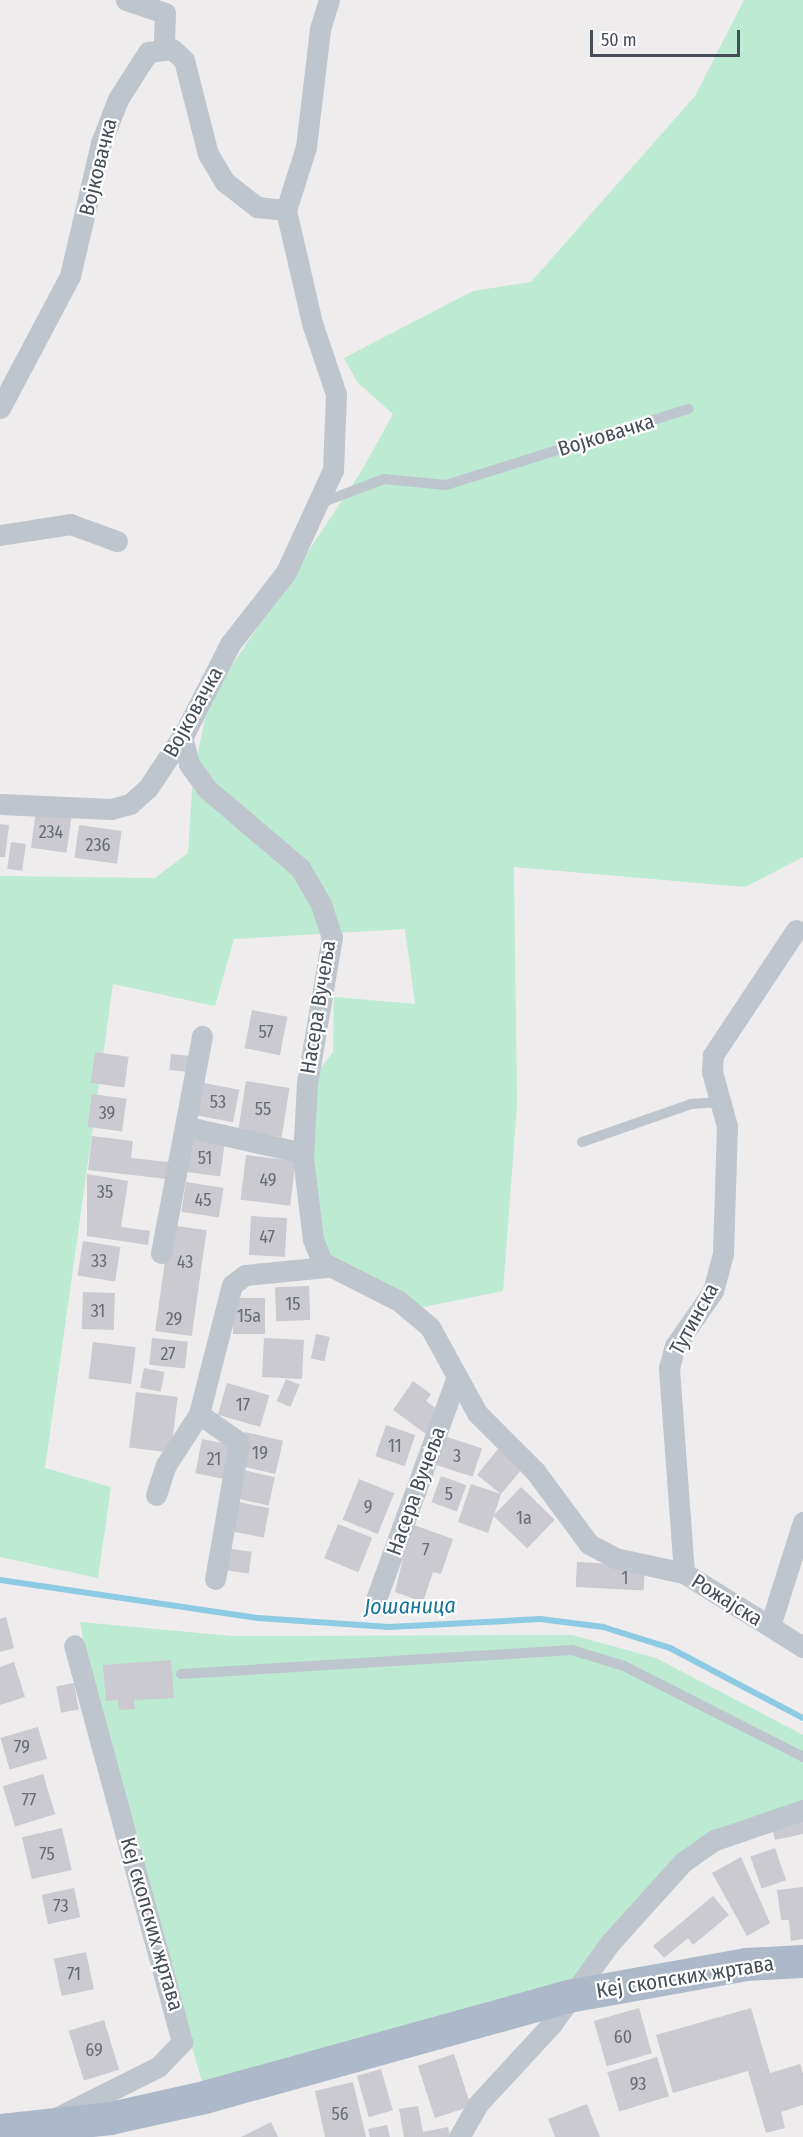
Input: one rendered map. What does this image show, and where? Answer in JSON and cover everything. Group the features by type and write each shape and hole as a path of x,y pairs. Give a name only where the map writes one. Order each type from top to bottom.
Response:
{"main road":[{"name":"Кеј скопских жртава","path":"0,2130 38,2126 204,2097 568,1996 746,1964 803,1961"}],"street":[{"path":"126,0 165,13 164,47 184,60 208,154 225,182 257,207 286,210 306,147 320,29 329,0"},
{"name":"Војковачка","path":"0,408 70,276 101,143 117,99 141,58 164,47"},
{"name":"Војковачка","path":"0,804 111,808 130,804 148,788 182,737 230,644 285,572 333,470 336,394 286,210"},
{"path":"0,535 70,524 117,541"},
{"name":"Насера Вучеља","path":"182,737 196,777 300,868 328,922 332,938 307,1083 303,1153 313,1239 327,1266"},
{"name":"Тутинска","path":"684,1573 669,1368 675,1346 713,1291 723,1253 729,1176 722,1102 713,1055 796,930"},
{"path":"161,1253 188,1127 202,1036"},
{"path":"188,1127 303,1153"},
{"path":"156,1495 166,1466 199,1414 232,1285 245,1275 327,1266 413,1311 430,1327 456,1380 484,1422 535,1471 589,1544 615,1558 684,1573"},
{"name":"Насера Вучеља","path":"375,1602 456,1380"},
{"path":"199,1414 239,1442 215,1579"},
{"name":"Рожајска","path":"770,1626 803,1522"},
{"name":"Рожајска","path":"684,1573 803,1647"},
{"name":"Кеј скопских жртава","path":"38,2126 158,2067 182,2042 74,1645"},
{"name":"Кеј скопских жртава","path":"568,1996 683,1862 715,1840 803,1810"},
{"path":"459,2137 478,2104 551,2025 568,1996"}],"lane":[{"name":"Војковачка","path":"317,504 384,479 446,485 688,409"},
{"path":"582,1142 691,1104 722,1102"},
{"path":"181,1674 572,1650 624,1666 803,1757"}],"green space":[{"path":"744,0 803,0 803,857 745,887 514,867 517,1105 503,1291 418,1308 328,1259 308,1155 312,1080 333,1052 334,997 415,1004 405,929 234,939 215,1006 113,984 45,1468 111,1487 98,1578 0,1557 0,876 155,878 188,853 193,776 209,700 361,472 393,414 358,383 344,358 473,291 531,282 695,96"},
{"path":"80,1622 232,1636 572,1635 656,1658 803,1735 803,1810 715,1840 590,1974 203,2085 99,1730"}],"building":[{"path":"36,811 72,816 67,853 31,848"},
{"path":"0,824 9,825 5,857 0,857"},
{"path":"79,825 122,831 117,864 74,858"},
{"path":"11,842 26,844 22,871 7,869"},
{"path":"252,1010 287,1017 280,1055 245,1048"},
{"path":"95,1052 129,1057 124,1087 91,1083"},
{"path":"171,1054 190,1056 188,1072 169,1070"},
{"path":"246,1081 289,1088 282,1137 238,1130"},
{"path":"204,1083 239,1090 233,1122 198,1115"},
{"path":"92,1094 127,1099 122,1132 87,1127"},
{"path":"92,1136 133,1141 131,1158 169,1162 167,1179 88,1170"},
{"path":"190,1139 225,1144 220,1177 185,1172"},
{"path":"246,1155 296,1161 290,1206 241,1200"},
{"path":"87,1174 128,1181 121,1227 150,1231 148,1245 87,1236"},
{"path":"186,1182 224,1188 219,1218 181,1212"},
{"path":"251,1216 287,1218 285,1257 249,1255"},
{"path":"170,1225 207,1230 192,1336 155,1331"},
{"path":"83,1241 121,1247 115,1282 78,1276"},
{"path":"309,1286 310,1320 276,1321 275,1287"},
{"path":"83,1292 115,1293 114,1330 82,1329"},
{"path":"233,1298 265,1298 265,1334 233,1334"},
{"path":"316,1334 330,1337 324,1361 311,1358"},
{"path":"152,1338 188,1342 185,1369 149,1365"},
{"path":"264,1338 304,1340 302,1379 262,1377"},
{"path":"93,1342 136,1347 131,1384 88,1379"},
{"path":"144,1368 165,1372 161,1392 140,1388"},
{"path":"286,1379 300,1385 290,1407 277,1401"},
{"path":"413,1381 431,1394 426,1401 441,1412 426,1434 393,1410"},
{"path":"227,1383 269,1395 260,1427 218,1415"},
{"path":"136,1392 178,1397 171,1453 129,1448"},
{"path":"386,1425 415,1435 405,1466 375,1456"},
{"path":"245,1432 283,1441 275,1474 237,1465"},
{"path":"441,1435 482,1448 473,1477 432,1464"},
{"path":"202,1439 232,1445 226,1479 195,1473"},
{"path":"498,1449 522,1469 501,1494 477,1475"},
{"path":"239,1469 275,1477 269,1506 232,1497"},
{"path":"441,1476 466,1485 457,1512 431,1502"},
{"path":"359,1479 394,1493 378,1534 343,1520"},
{"path":"471,1484 501,1494 488,1533 458,1522"},
{"path":"521,1487 555,1520 527,1548 493,1516"},
{"path":"233,1501 269,1508 264,1538 227,1530"},
{"path":"338,1524 372,1538 358,1572 324,1558"},
{"path":"411,1524 453,1539 441,1574 433,1572 423,1602 395,1592"},
{"path":"225,1548 252,1552 249,1574 222,1570"},
{"path":"577,1562 645,1566 644,1591 576,1587"},
{"path":"6,1617 14,1648 0,1652 0,1619"},
{"path":"171,1660 174,1698 134,1700 135,1709 119,1710 118,1700 106,1701 103,1665"},
{"path":"14,1662 25,1697 0,1705 0,1667"},
{"path":"74,1683 79,1710 61,1713 56,1686"},
{"path":"38,1727 47,1759 10,1769 1,1738"},
{"path":"43,1774 55,1814 15,1826 3,1786"},
{"path":"803,1813 803,1834 775,1840 770,1820"},
{"path":"62,1828 72,1870 32,1879 22,1837"},
{"path":"775,1848 786,1880 761,1889 750,1856"},
{"path":"741,1857 770,1923 747,1936 712,1873"},
{"path":"803,1887 803,1939 791,1941 789,1920 781,1920 777,1890"},
{"path":"74,1888 80,1917 48,1924 42,1895"},
{"path":"713,1896 729,1915 693,1945 688,1938 664,1958 653,1946"},
{"path":"86,1952 94,1989 62,1996 54,1959"},
{"path":"639,2008 652,2053 607,2066 594,2021"},
{"path":"751,2008 770,2073 800,2064 803,2074 803,2105 781,2112 785,2128 766,2133 748,2071 673,2093 656,2035"},
{"path":"104,2020 119,2070 84,2081 69,2031"},
{"path":"454,2054 471,2106 435,2118 418,2066"},
{"path":"657,2057 669,2096 619,2111 607,2072"},
{"path":"381,2069 393,2110 369,2117 357,2076"},
{"path":"353,2082 366,2137 325,2137 315,2091"},
{"path":"587,2104 600,2137 555,2137 548,2119"},
{"path":"418,2106 423,2132 448,2127 450,2137 404,2137 399,2109"},
{"path":"271,2122 278,2137 241,2137"},
{"path":"387,2125 390,2137 370,2137 368,2129"}],"waterway":[{"name":"Јошаница","path":"0,1580 258,1618 389,1627 540,1619 603,1627 670,1648 803,1718"}]}
